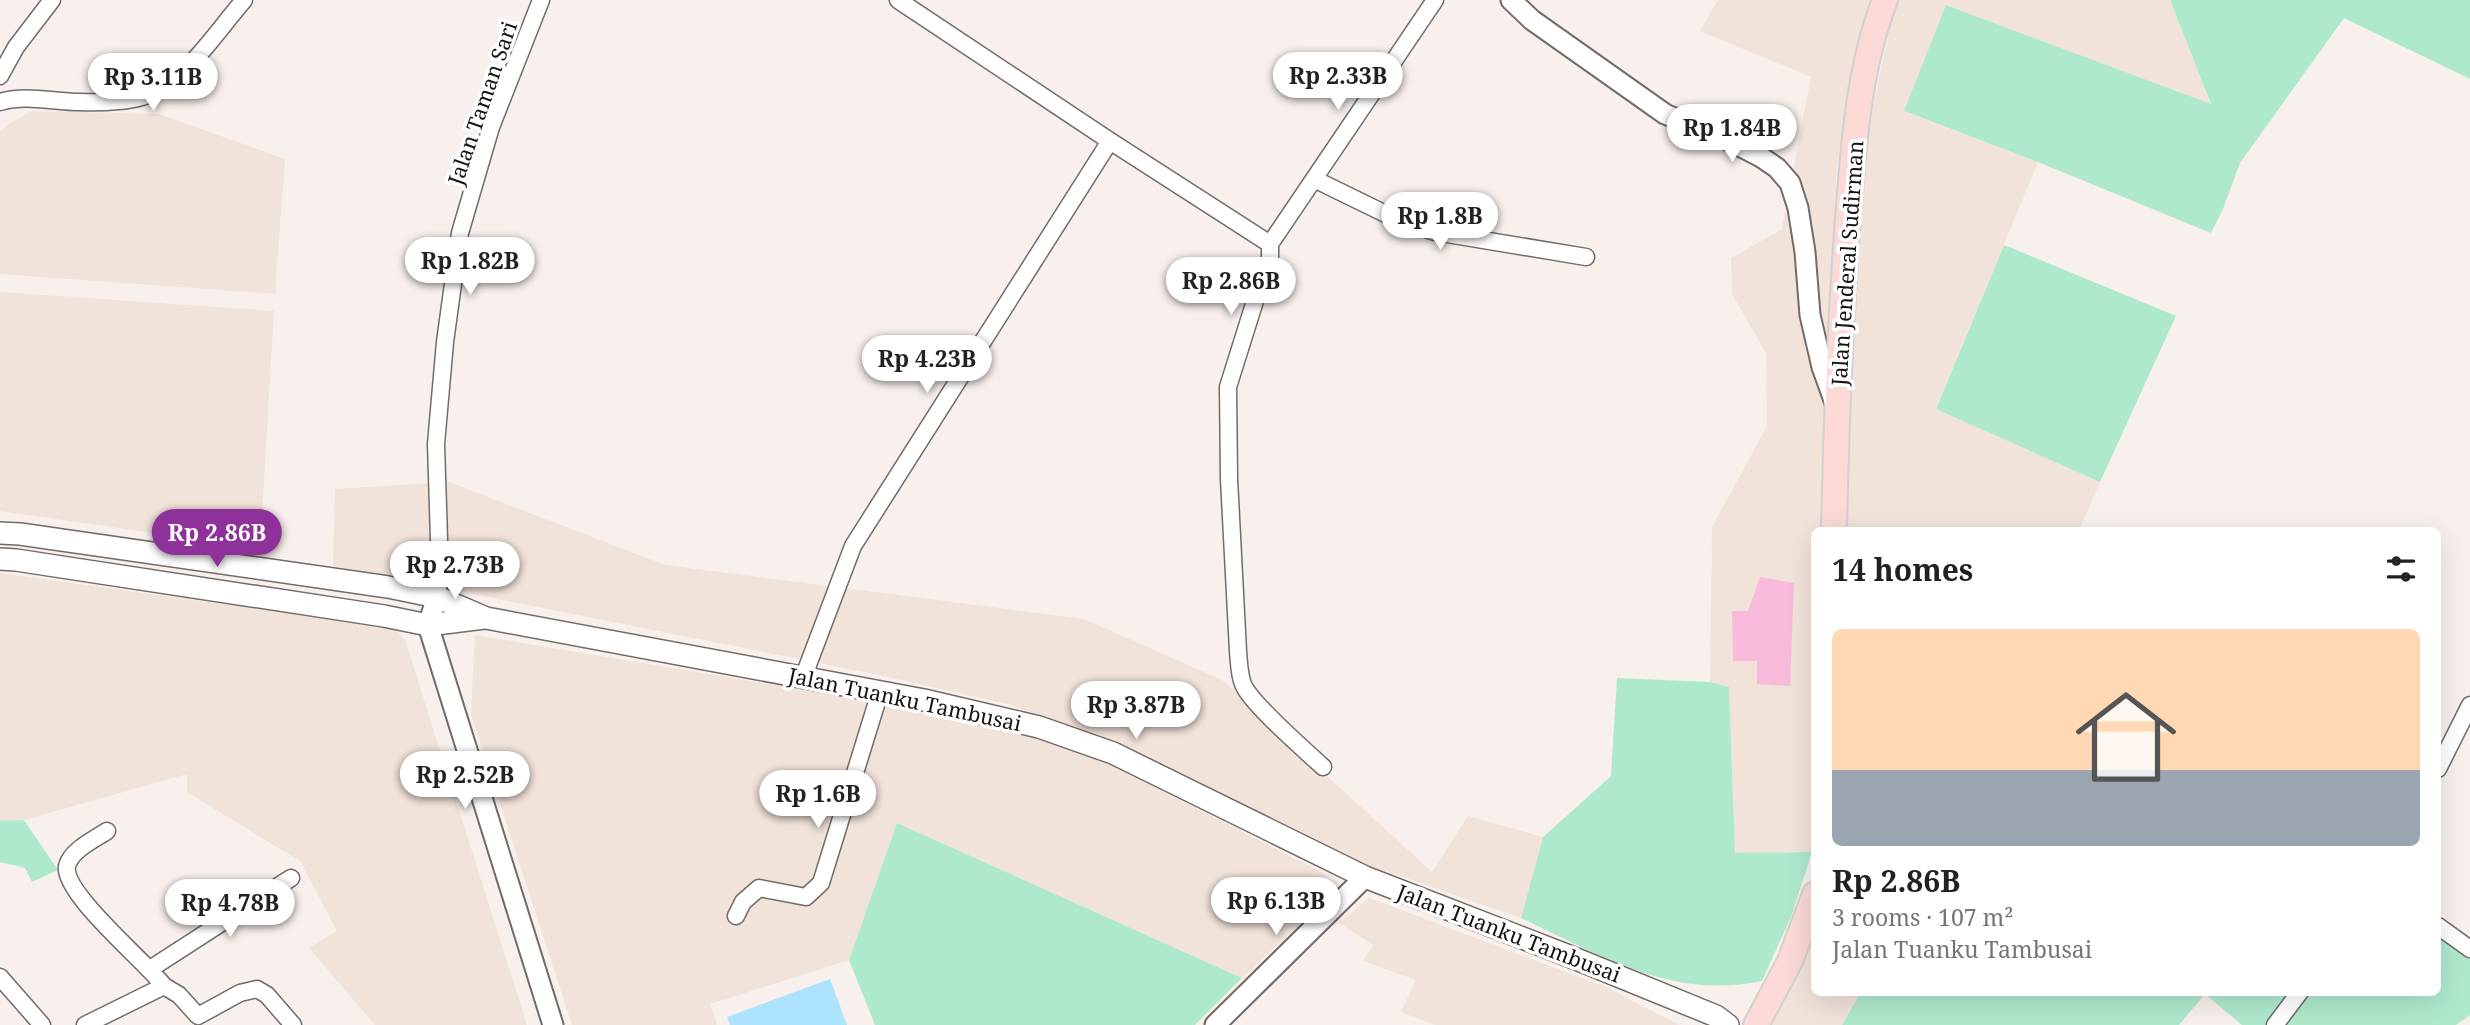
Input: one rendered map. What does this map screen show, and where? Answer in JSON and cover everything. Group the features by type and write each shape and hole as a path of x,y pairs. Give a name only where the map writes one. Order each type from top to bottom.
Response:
{"main road":[{"name":"Jalan Jenderal Sudirman","path":"1835,527 1837,411 1852,164 1861,94 1885,0"},
{"name":"Jalan Tuanku Tambusai","path":"0,533 374,585 437,597 486,618 924,700 1039,727 1113,753 1365,877 1569,956 1716,1016 1728,1025"},
{"name":"Jalan Tuanku Tambusai","path":"0,559 428,625 486,618"},
{"path":"1756,1025 1790,961 1811,905"}],"street":[{"path":"0,76 16,47 52,0"},
{"name":"Jalan Taman Sari","path":"437,597 440,571 436,444 444,342 460,233 491,127 541,0"},
{"path":"898,0 1110,142 1270,244"},
{"path":"1323,767 1283,730 1242,683 1237,651 1229,491 1228,387 1270,261 1270,244 1435,0"},
{"path":"1511,0 1532,20 1665,114 1761,157 1777,167 1790,183 1798,208 1805,252 1810,315 1822,367 1837,411"},
{"path":"0,102 23,98 81,102 138,98 153,93 196,57 241,1"},
{"path":"803,678 853,546 1110,142"},
{"path":"1314,179 1400,221 1435,232 1586,257"},
{"path":"437,597 428,625 553,1025"},
{"path":"736,916 743,902 759,888 806,897 821,883 880,692"},
{"path":"2441,763 2470,705"},
{"path":"107,831 73,855 67,870 69,878 89,909 164,986 179,995 198,1016 240,993 257,989 267,995 293,1025"},
{"path":"1215,1025 1365,877"},
{"path":"150,969 290,878"},
{"path":"2441,928 2470,949"},
{"path":"0,978 43,1025"},
{"path":"85,1025 164,986"},
{"path":"2275,1025 2297,996"}],"shaded area":[{"path":"1718,0 1873,0 1859,44 1841,135 1836,179 1829,527 1811,527 1811,852 1735,853 1729,688 1710,682 1712,527 1767,426 1766,353 1732,294 1731,258 1782,229 1811,77 1700,31"},
{"path":"1899,0 2170,0 2211,105 1947,5 1905,112 2038,162 1936,408 2100,482 2080,527 1842,527 1866,141 1891,21"},
{"path":"32,111 159,114 285,159 275,294 0,274 0,132"},
{"path":"0,292 274,311 260,548 0,511"},
{"path":"449,482 665,565 1084,619 1222,680 1432,872 1468,816 1543,837 1521,918 1371,866 1110,740 1011,705 884,676 333,566 335,489"},
{"path":"0,573 388,627 397,631 405,640 527,1025 375,1025 309,948 337,931 300,861 187,792 187,774 24,820 0,821"},
{"path":"475,635 925,710 1023,733 1102,760 1327,875 1297,927 1242,978 897,823 849,960 710,1004 717,1025 572,1025 471,714"},
{"path":"1369,898 1608,988 1679,1025 1435,1025 1401,1012 1416,980 1363,961 1373,945 1339,923"},
{"path":"1811,915 1811,996 1859,996 1842,1025 1770,1025"}],"green space":[{"path":"2170,0 2470,0 2470,79 2344,18 2240,163 2211,233 1904,111 1946,5 2211,104"},
{"path":"2004,245 2176,316 2100,482 1936,409"},
{"path":"1617,678 1710,682 1729,687 1735,853 1811,852 1791,917 1762,981 1729,985 1667,979 1608,959 1521,918 1543,837 1611,776"},
{"path":"24,820 58,870 32,882 25,868 0,862 0,821"},
{"path":"897,823 1242,978 1195,1025 875,1025 849,960"},
{"path":"2441,935 2470,956 2470,1015 2456,1025 2242,1025 2207,996 2441,996"},
{"path":"1859,996 2203,996 2179,1025 1842,1025"}],"water":[{"path":"830,979 847,1025 730,1025 727,1017"}],"building":[{"path":"1760,577 1794,583 1790,686 1757,684 1757,661 1733,661 1732,611 1748,611"}]}
